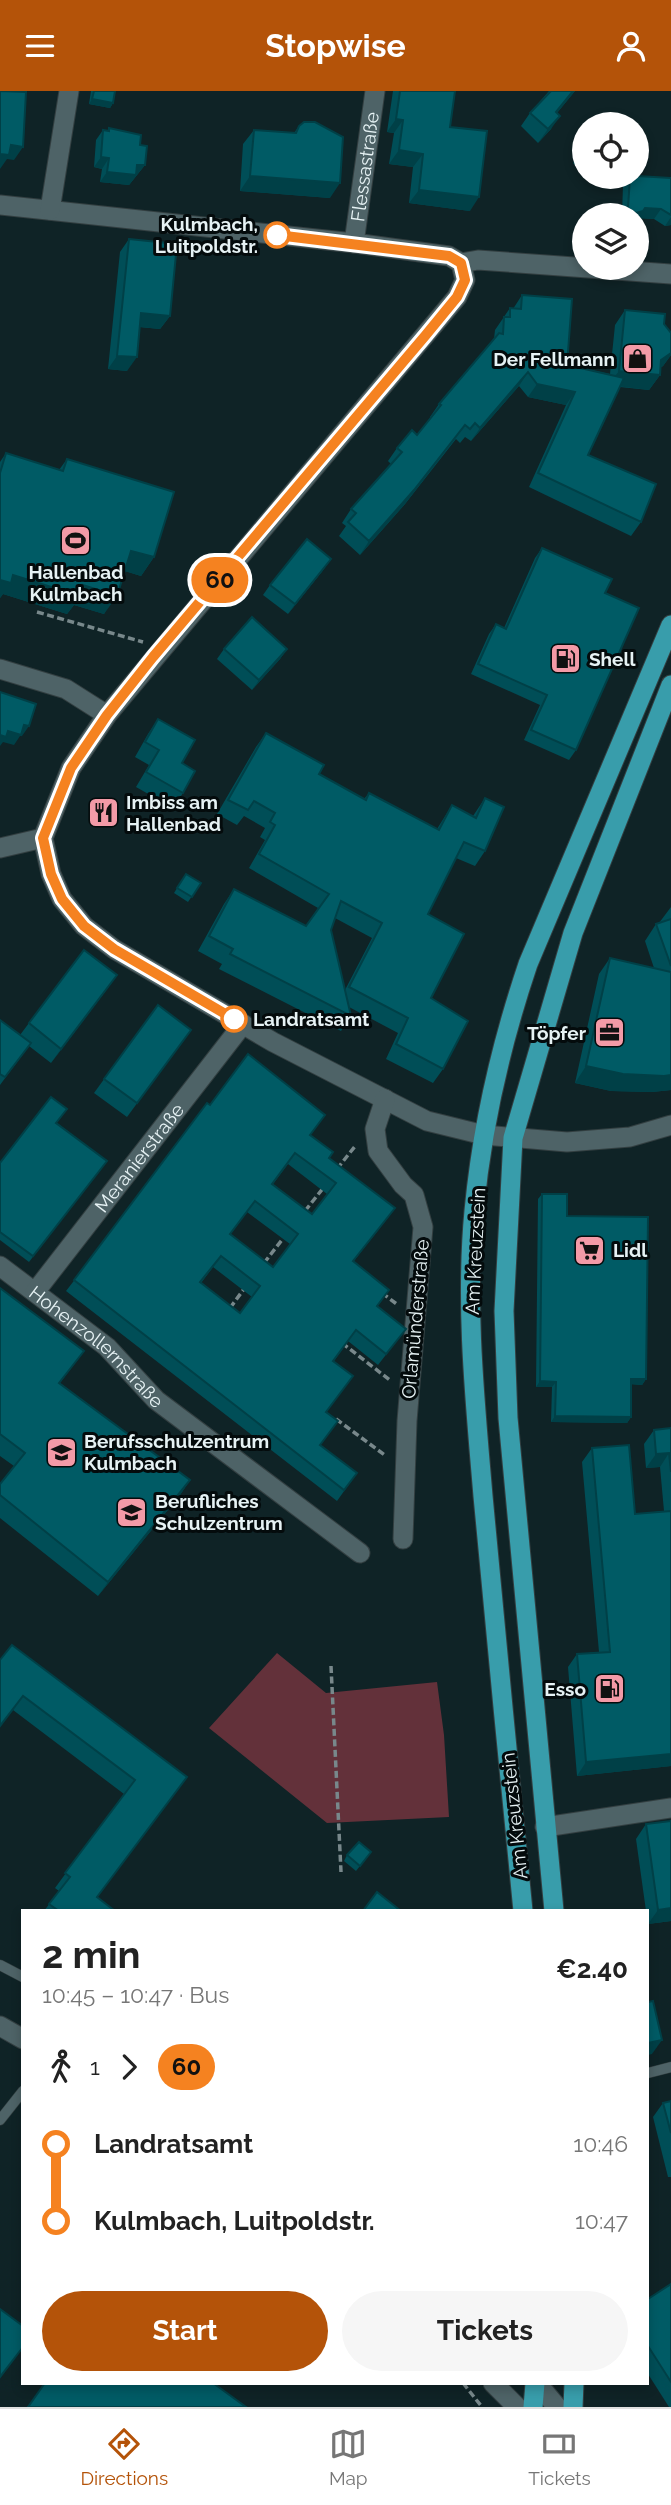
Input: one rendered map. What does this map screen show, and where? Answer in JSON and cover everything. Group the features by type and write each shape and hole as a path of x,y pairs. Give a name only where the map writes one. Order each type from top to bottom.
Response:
{"main road":[{"name":"Am Kreuzstein","path":"523,1909 485,1516 471,1311 474,1213 484,1135 500,1058 528,964 671,625"},
{"name":"Am Kreuzstein","path":"554,1909 508,1418 504,1311 513,1137 573,933 671,685"},
{"path":"533,2407 536,2385"},
{"path":"573,2407 574,2385"}],"street":[{"path":"50,211 69,91"},
{"name":"Flessastraße","path":"354,243 375,91"},
{"path":"0,205 354,243 449,256 461,263 478,260 671,274"},
{"path":"461,263 465,280 457,297 107,715 71,768 43,838 51,874 62,899 84,926 114,949 382,1107 484,1135 567,1142 630,1137 671,1125"},
{"path":"0,669 66,689 107,715"},
{"path":"0,848 43,838"},
{"name":"Meranierstraße","path":"35,1292 243,1024"},
{"name":"Orlamünderstraße","path":"382,1107 375,1129 378,1151 402,1185 414,1195 423,1227 408,1394 403,1539"},
{"name":"Hohenzollernstraße","path":"0,1266 107,1347 156,1399 360,1553"},
{"path":"545,1827 671,1808"},
{"path":"0,2026 21,2038"},
{"path":"495,2385 517,2407"},
{"path":"538,2385 557,2407"}],"lane":[{"path":"0,1965 21,1976"},
{"path":"649,2073 671,2067"},
{"path":"0,2120 21,2094"}],"path":[{"path":"37,612 162,648"},
{"path":"337,1170 382,1107"},
{"path":"303,1214 328,1181"},
{"path":"262,1266 286,1235"},
{"path":"222,1318 246,1287"},
{"path":"382,1292 414,1318"},
{"path":"331,1335 408,1394"},
{"path":"331,1415 405,1471"},
{"path":"331,1666 341,1872"},
{"path":"465,2385 482,2407"}],"shaded area":[{"path":"277,1653 326,1693 437,1682 444,1735 449,1817 327,1823 209,1728"}],"building":[{"path":"0,91 26,92 23,147 11,145 9,155 0,154"},
{"path":"94,91 115,91 113,103 92,99"},
{"path":"400,91 455,91 450,127 487,131 479,197 419,190 423,154 399,150 403,120 396,119"},
{"path":"551,91 573,91 556,112 560,116 548,129 530,113"},
{"path":"304,122 315,122 343,137 340,183 250,176 254,130 296,133"},
{"path":"109,128 141,135 140,145 147,146 145,165 137,165 136,175 107,172 109,158 101,157 103,130 109,131"},
{"path":"649,177 671,178 671,215 661,209 649,208 649,203 628,203 629,189 649,189"},
{"path":"129,239 177,244 170,316 141,313 137,357 117,356"},
{"path":"522,295 572,299 567,365 624,378 588,455 656,484 641,522 538,473 575,392 537,384 528,372 480,428 475,423 470,429 465,425 414,490 369,541 348,522 356,513 351,509 402,452 397,448 412,430 417,435 441,405 439,404 499,333 503,334 504,317 510,317 510,308 521,309"},
{"name":"Der Fellmann","path":"625,310 665,314 664,324 671,333 671,353 661,360 660,375 619,371"},
{"name":"Hallenbad Kulmbach","path":"6,453 63,471 67,459 174,492 154,557 131,551 117,596 83,585 80,596 13,575 11,583 0,580 0,473"},
{"path":"307,539 331,559 295,604 270,585"},
{"path":"542,548 612,579 605,593 639,608 576,750 531,730 547,695 478,664 496,624 506,629"},
{"path":"252,617 287,649 259,680 224,649"},
{"path":"0,692 36,704 29,726 24,725 21,735 8,731 6,737 0,735"},
{"path":"158,719 195,740 182,763 195,771 183,793 146,772 159,750 145,742"},
{"path":"266,733 324,765 319,774 366,800 369,793 439,830 452,805 476,818 485,798 504,807 485,851 464,842 428,914 464,934 431,998 468,1021 443,1069 396,1044 408,1018 349,987 382,923 341,901 331,930 351,1016 230,954 233,949 209,936 234,889 306,926 329,894 259,854 275,825 270,822 275,813 254,801 248,810 228,800"},
{"path":"186,874 201,883 192,897 177,888"},
{"path":"671,919 671,966 656,924"},
{"path":"84,950 117,975 61,1049 29,1023"},
{"path":"610,958 671,972 671,1075 623,1074 586,1066"},
{"path":"158,1005 191,1030 137,1103 104,1079"},
{"path":"0,1020 31,1043 5,1077 0,1074"},
{"path":"248,1054 325,1115 310,1135 333,1152 329,1158 395,1208 353,1261 389,1290 377,1306 406,1329 386,1354 356,1330 333,1361 353,1376 326,1412 338,1421 320,1445 357,1473 344,1490 74,1280 207,1103 210,1105","holes":["295,1153 336,1183 312,1214 272,1184","255,1201 298,1234 273,1267 230,1234","221,1256 260,1286 240,1313 200,1282"]},
{"path":"51,1097 67,1109 56,1123 107,1161 33,1256 0,1232 0,1163"},
{"path":"542,1194 567,1194 567,1216 648,1217 646,1379 631,1379 631,1417 555,1416 556,1382 540,1381"},
{"name":"Berufsschulzentrum Kulmbach","path":"0,1288 84,1351 59,1383 190,1480 108,1582 0,1495 0,1484 25,1453 0,1434"},
{"path":"671,1428 671,1472 669,1453 656,1454 654,1430"},
{"path":"629,1445 635,1514 671,1511 671,1754 586,1762 577,1654 610,1652 592,1448"},
{"path":"12,1645 187,1777 97,1897 112,1909 56,1909 49,1904 70,1877 65,1873 135,1780 23,1696 0,1726 0,1660"},
{"path":"671,1821 671,1908 658,1910 646,1824"},
{"path":"359,1842 371,1852 360,1866 347,1855"},
{"path":"377,1892 398,1909 364,1909"},
{"path":"653,2001 662,2040 649,2043 649,2002"},
{"path":"671,2101 671,2133 663,2103"},
{"path":"671,2284 671,2382 649,2348 649,2298"},
{"path":"0,2309 21,2325 21,2350 0,2377"},
{"path":"44,2385 216,2385 246,2407 28,2407"}],"bus line":[{"name":"60","path":"234,1019 114,949 84,926 62,899 51,874 43,838 71,768 107,715 425,336 457,297 465,280 461,263 449,256 277,235"}],"place":[{"name":"Kulmbach, Luitpoldstr.","path":"277,235"},
{"name":"Der Fellmann","path":"638,359"},
{"name":"Hallenbad Kulmbach","path":"76,541"},
{"name":"Shell","path":"566,659"},
{"name":"Imbiss am Hallenbad","path":"103,813"},
{"name":"Landratsamt","path":"234,1019"},
{"name":"Töpfer","path":"609,1033"},
{"name":"Lidl","path":"590,1250"},
{"name":"Berufsschulzentrum Kulmbach","path":"61,1452"},
{"name":"Berufliches Schulzentrum","path":"132,1512"},
{"name":"Esso","path":"609,1689"}]}
